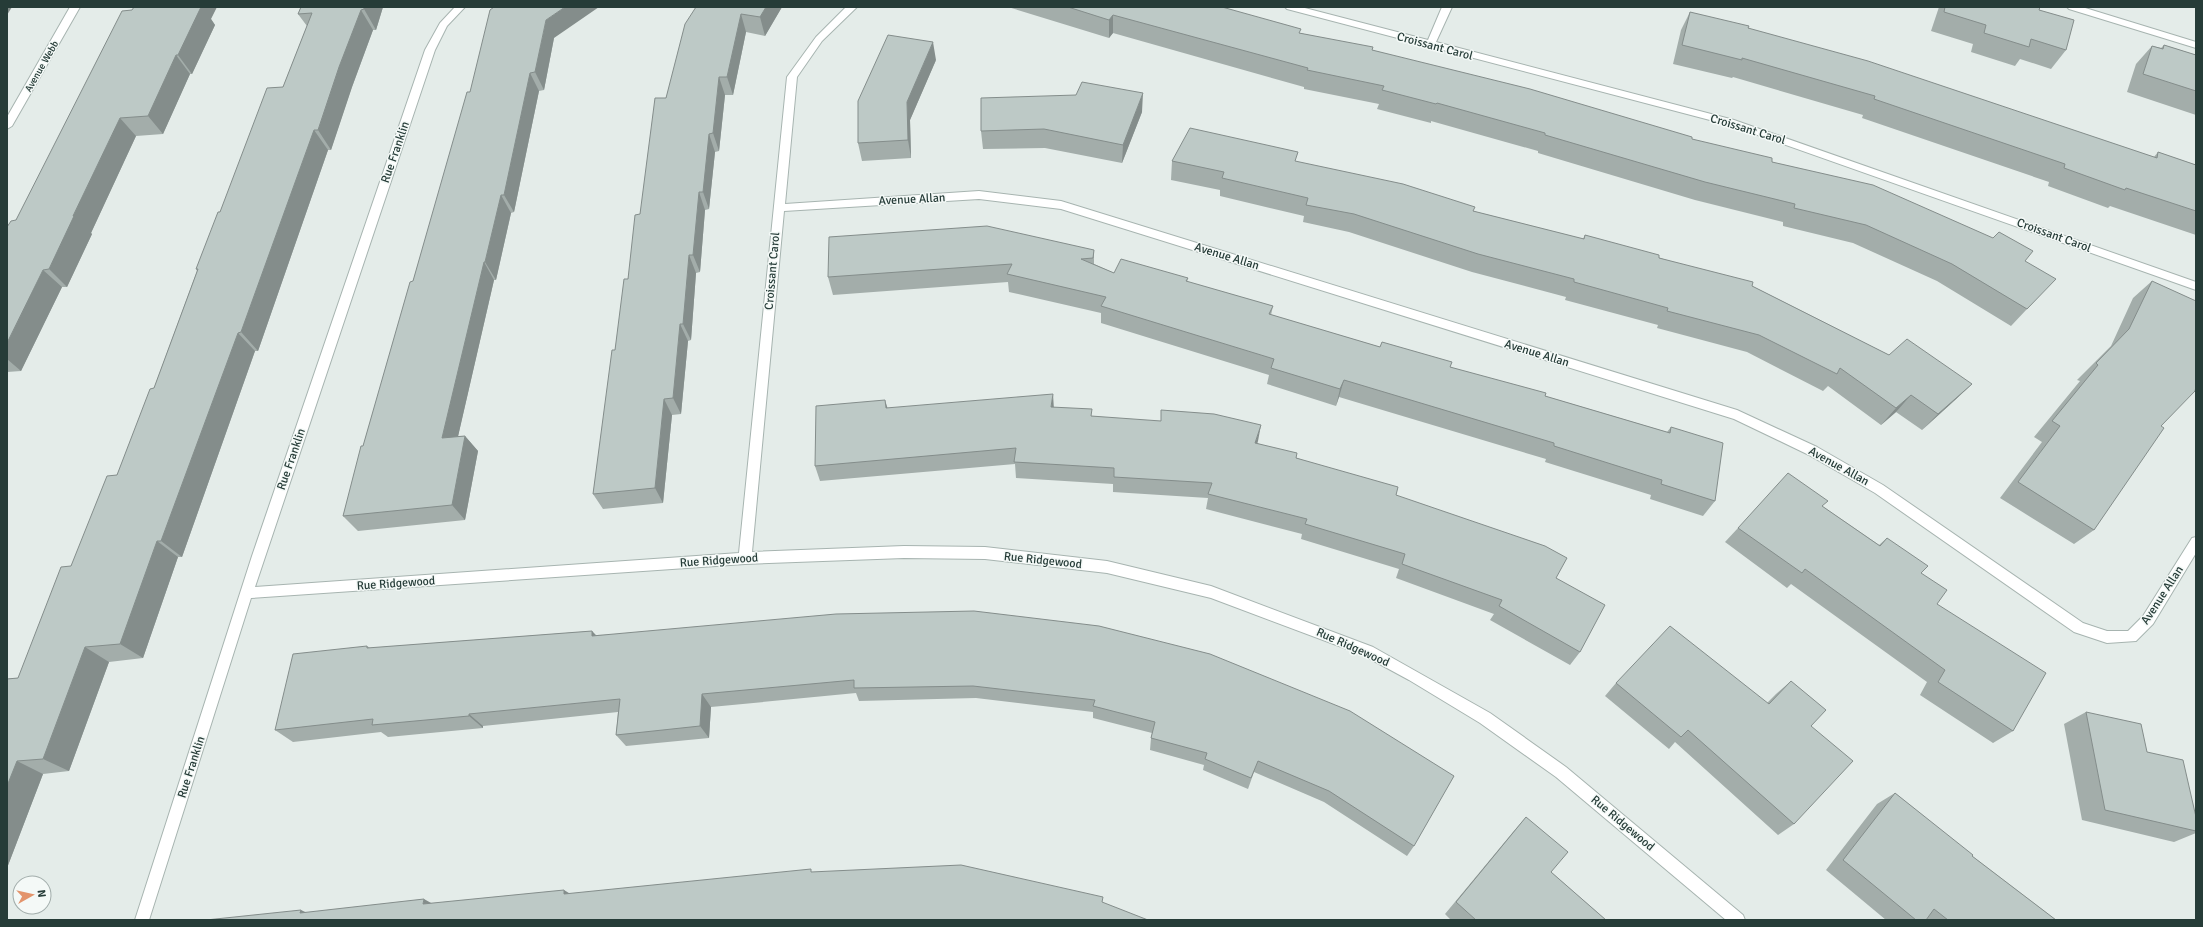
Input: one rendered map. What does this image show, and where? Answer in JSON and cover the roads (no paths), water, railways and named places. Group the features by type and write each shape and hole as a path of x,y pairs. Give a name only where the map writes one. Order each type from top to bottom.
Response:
{"street":[{"name":"Avenue Webb","path":"7,126 75,7"},
{"name":"Rue Franklin","path":"142,920 246,593 430,50 443,25 460,7"},
{"name":"Croissant Carol","path":"745,558 792,77 807,53 822,34 852,7"},
{"name":"Croissant Carol","path":"1290,7 1731,122 1828,154 2196,286"},
{"path":"1431,44 1447,7"},
{"path":"2072,7 2196,45"},
{"name":"Avenue Allan","path":"778,208 979,195 1061,205 1737,415 1813,451 1879,489 2079,628 2107,637 2131,637 2148,620 2196,542"},
{"name":"Rue Ridgewood","path":"246,593 538,574 745,558 904,552 985,553 1107,567 1211,592 1368,652 1414,676 1485,718 1561,772 1738,920"}]}
